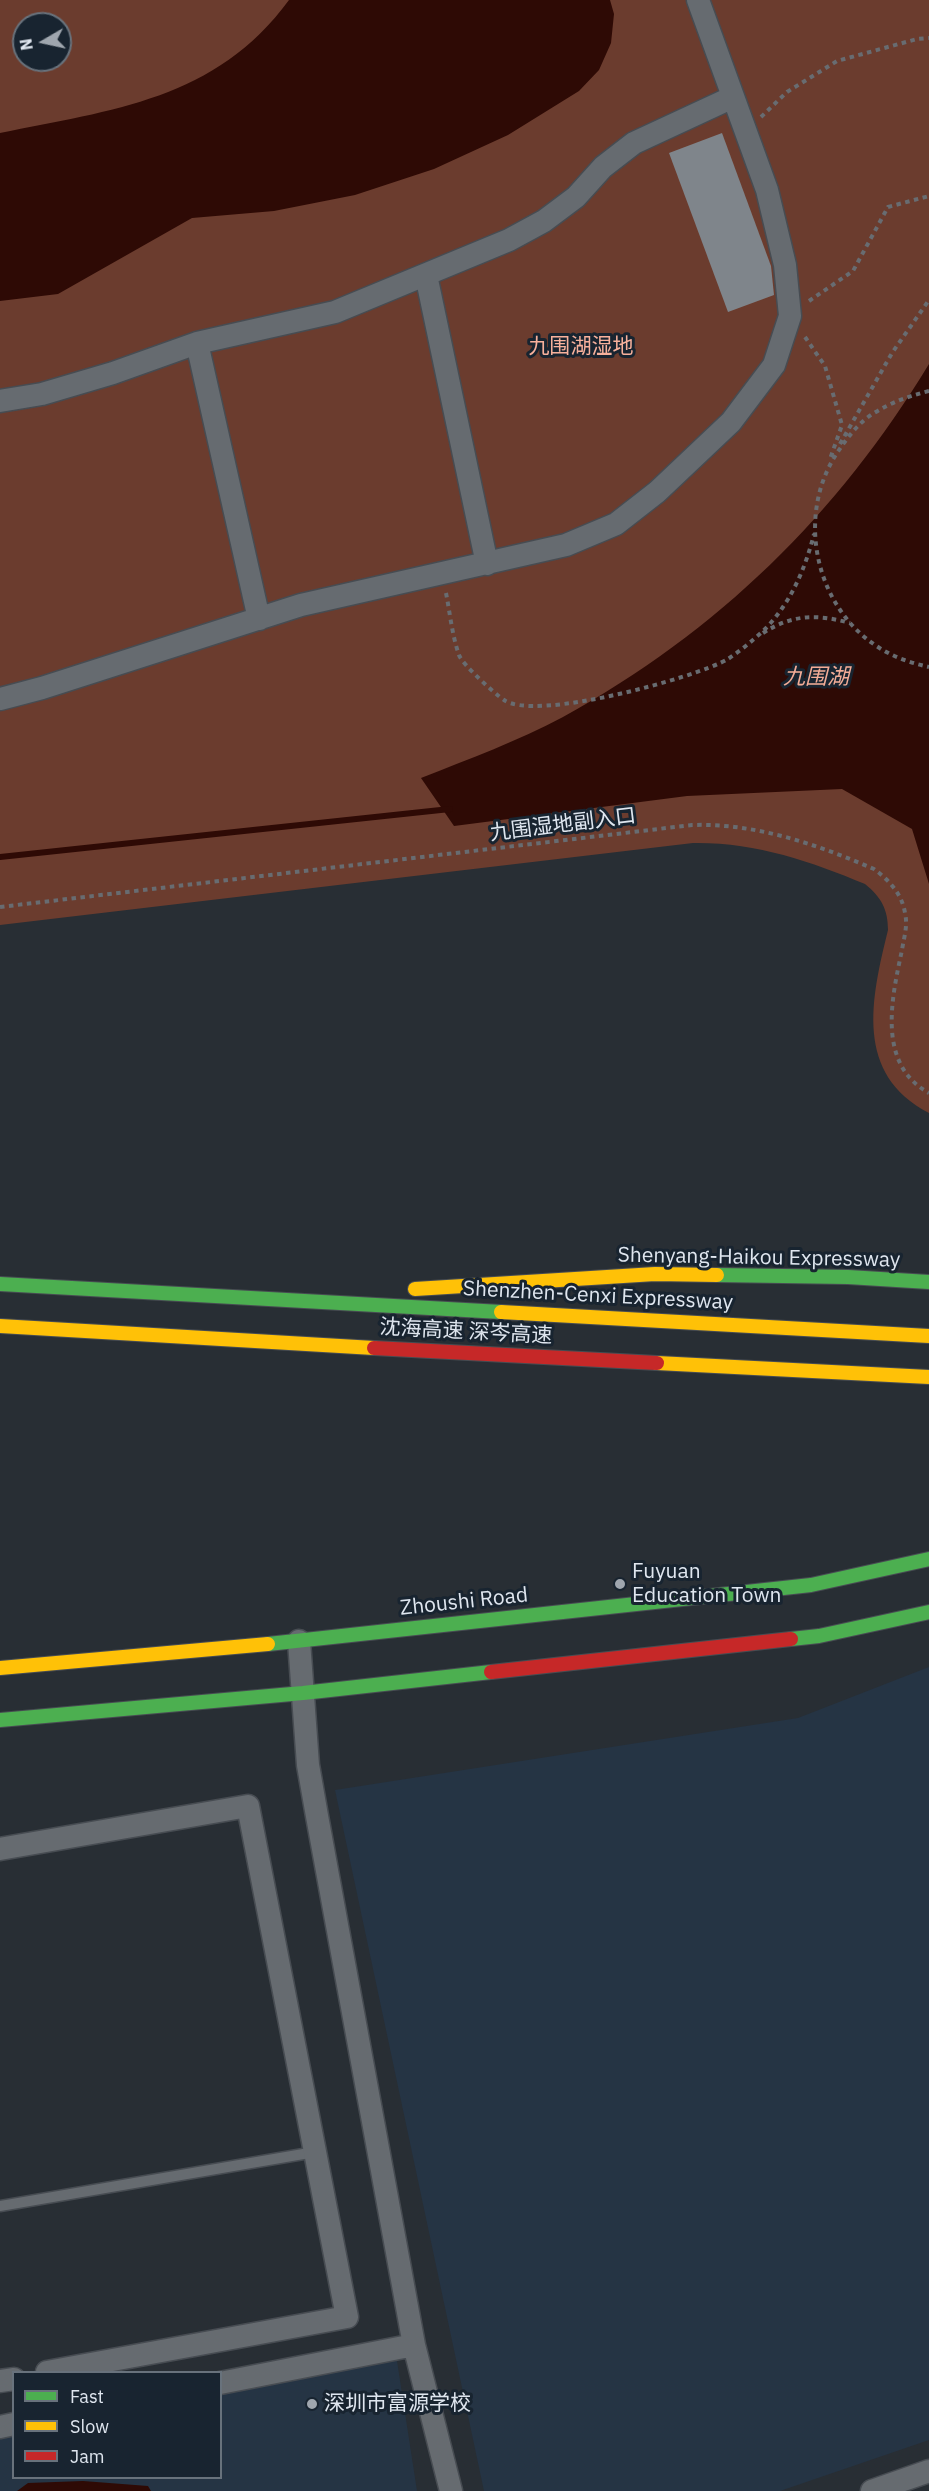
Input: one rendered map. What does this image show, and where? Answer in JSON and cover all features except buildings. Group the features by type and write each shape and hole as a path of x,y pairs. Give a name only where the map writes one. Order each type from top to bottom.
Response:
{"main road":[{"name":"Shenyang-Haikou Expressway","path":"407,1289 655,1274 848,1277 929,1282"},
{"path":"0,1284 265,1299 383,1291"},
{"name":"Shenzhen-Cenxi Expressway","path":"265,1299 929,1336"},
{"name":"沈海高速 深岑高速","path":"0,1326 473,1354 929,1377"},
{"name":"Zhoushi Road","path":"0,1668 299,1641 811,1585 929,1559"},
{"path":"0,1720 303,1693 819,1636 929,1612"}],"street":[{"path":"0,699 42,688 302,605 566,545 616,524 657,492 730,422 774,365 790,316 785,265 767,190 698,0"},
{"path":"0,401 42,393 112,373 197,343 335,312 426,275 509,240 544,221 576,197 603,167 634,143 733,98"},
{"path":"426,275 487,564"},
{"path":"197,343 259,619"},
{"path":"299,1641 312,1791 414,2345 451,2491"},
{"path":"0,1849 248,1806 347,2317 58,2371"},
{"path":"222,2383 414,2345"},
{"path":"872,2491 929,2471"}],"lane":[{"path":"0,2206 315,2152"}],"path":[{"path":"745,132 787,92 837,61 917,39 929,38"},
{"path":"755,639 771,622 792,593 806,565 814,534 817,499 842,425 825,366 790,316 820,292 853,271 888,207 929,196"},
{"path":"828,466 892,353 929,300"},
{"path":"828,466 847,437 872,414 903,398 929,391"},
{"path":"814,534 819,567 832,597 850,624 877,647 909,662 929,667"},
{"path":"442,575 460,657 505,702 541,707 584,702 687,674 728,659 776,625 801,617 826,616 850,624"},
{"name":"九围湿地副入口","path":"0,907 692,825 718,824 769,831 874,869 889,880 899,896 906,913 906,932 891,1014 891,1035 897,1056 907,1075 929,1093"}],"shaded area":[{"path":"929,1667 929,2440 780,2491 484,2491 335,1790 798,1718"},
{"name":"深圳市富源学校","path":"395,2348 417,2491 0,2491 0,2427 12,2424 12,2479 222,2479 222,2383"}],"green space":[{"name":"九围湖湿地","path":"0,0 929,0 929,1113 905,1097 889,1078 879,1056 874,1033 874,1008 888,930 885,910 875,894 865,884 824,868 760,849 693,843 0,925"}],"water":[{"path":"289,0 610,0 614,14 611,43 599,70 579,91 508,135 434,169 355,195 274,211 192,218 58,294 0,301 0,133 121,107 195,80 229,60 260,33"},
{"name":"九围湖","path":"929,364 929,884 912,829 842,789 687,796 454,826 421,778 511,742 563,717 619,684 673,647 723,608 770,565 814,519 894,419"},
{"path":"83,2481 148,2486 151,2491 17,2491 28,2483"}],"waterway":[{"path":"0,857 450,809"}],"traffic: fast":[{"path":"717,1275 848,1277 929,1282"},
{"path":"0,1284 501,1312"},
{"path":"268,1644 811,1585 929,1559"},
{"path":"791,1639 819,1636 929,1612"},
{"path":"0,1720 303,1693 491,1672"}],"traffic: slow":[{"path":"415,1289 655,1274 717,1275"},
{"path":"501,1312 929,1336"},
{"path":"0,1326 374,1348"},
{"path":"657,1363 929,1377"},
{"path":"0,1668 268,1644"}],"traffic: jam":[{"path":"374,1348 657,1363"},
{"path":"491,1672 791,1639"}],"place":[{"name":"Fuyuan Education Town","path":"620,1584"},
{"name":"深圳市富源学校","path":"312,2404"}]}
